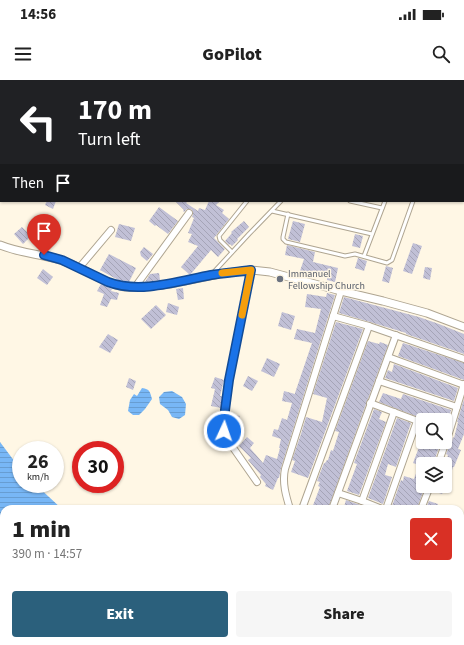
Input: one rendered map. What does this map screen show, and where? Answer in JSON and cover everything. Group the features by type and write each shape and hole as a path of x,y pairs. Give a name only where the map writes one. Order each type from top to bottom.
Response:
{"street":[{"path":"135,287 189,213"},
{"path":"79,268 111,230"},
{"path":"0,245 26,253 44,255 62,260 116,285 125,287 170,284 212,275 251,270 270,272 427,313 464,327"},
{"path":"251,270 229,380 224,431 227,439 257,482"},
{"path":"289,505 283,477 341,291"},
{"path":"333,316 369,326 464,359"},
{"path":"303,505 369,326"},
{"path":"334,505 396,336"},
{"path":"388,357 464,385 452,420"},
{"path":"379,381 457,407"},
{"path":"370,403 416,420"},
{"path":"362,501 394,412"},
{"path":"388,505 416,432"},
{"path":"338,493 372,505"},
{"path":"423,505 427,493"}],"lane":[{"path":"232,252 220,240 219,236 246,202"},
{"path":"212,275 280,202"},
{"path":"355,202 382,208"},
{"path":"364,256 385,202"},
{"path":"288,214 282,237 286,242 345,256 355,254 387,263 392,260 413,202"},
{"path":"272,210 372,234"}],"water":[{"path":"142,388 149,391 152,399 139,415 133,415 128,411 130,400 134,394 137,396"},
{"path":"172,391 182,397 186,404 185,415 179,419 172,417 168,410 160,404 159,397 164,392"},
{"path":"0,442 12,458 12,493 45,493 58,505 0,505"}],"building":[{"path":"46,202 56,202 53,209 45,205"},
{"path":"176,202 187,202 186,203 198,211 199,208 205,210 209,202 219,202 216,205 224,210 222,213 229,219 214,238 225,249 218,257 211,250 190,275 181,267 198,246 188,242 192,234 188,233 194,218 192,217 193,212 191,209 187,209 184,212 184,210"},
{"path":"159,207 178,221 168,234 149,221"},
{"path":"244,221 249,227 232,246 230,244 229,245 225,241 232,233 231,232"},
{"path":"293,221 305,224 300,242 288,239"},
{"path":"119,224 135,228 131,241 115,237"},
{"path":"22,227 31,236 23,244 14,234"},
{"path":"50,229 56,231 53,240 47,237"},
{"path":"355,234 363,236 360,248 352,246"},
{"path":"39,237 46,238 45,248 38,247"},
{"path":"413,243 422,246 412,274 403,271"},
{"path":"287,245 315,252 313,262 338,268 335,282 327,280 327,278 300,271 304,259 285,255"},
{"path":"144,247 153,254 147,261 141,256 140,252"},
{"path":"109,254 136,268 129,282 120,281 100,270"},
{"path":"358,258 367,261 364,271 355,268"},
{"path":"386,266 393,268 389,283 382,281"},
{"path":"425,267 432,268 430,280 423,278"},
{"path":"43,269 53,277 47,285 37,278"},
{"path":"159,273 160,280 145,282 150,274"},
{"path":"101,284 112,289 111,291 119,293 117,300 111,299 107,307 100,305 104,294 97,291"},
{"path":"183,288 184,299 178,300 176,289"},
{"path":"327,293 335,295 279,478 273,490 265,486 266,484 260,477 261,475 248,460 251,458 239,446 247,437 254,443 250,448 263,463 266,455 277,459 281,439 272,436 274,429 278,430 282,418 287,420 292,403 282,401 284,391 295,394 312,343 294,339 297,329 315,333 321,309 305,307 307,294 326,297"},
{"path":"344,297 419,317 464,334 464,354 406,333 339,313"},
{"path":"168,303 179,307 177,315 166,312"},
{"path":"156,305 166,315 151,329 141,319"},
{"path":"282,312 295,316 291,330 278,326"},
{"path":"336,322 363,329 308,478 291,472 295,461 292,460 306,417 322,422 327,398 313,394"},
{"path":"108,334 118,340 110,353 99,347"},
{"path":"368,341 379,344 380,342 388,345 329,505 313,505 320,487 318,486 320,482 317,481 324,463 328,460 331,450 333,451 339,432 335,431"},
{"path":"403,343 464,363 464,380 398,356"},
{"path":"267,358 280,364 274,377 261,371"},
{"path":"394,364 458,388 454,401 385,378 388,370 392,372"},
{"path":"248,376 258,381 252,391 243,386"},
{"path":"215,377 224,380 220,396 223,396 221,408 211,406 215,389 211,388"},
{"path":"129,378 136,381 133,390 126,387"},
{"path":"383,393 401,399 403,394 451,410 450,413 416,413 416,416 379,402"},
{"path":"464,399 464,434 458,449 461,450 452,470 452,457 447,457 448,455 446,454 448,449 452,449 452,442"},
{"path":"374,409 382,412 379,419 386,422 359,495 347,491 357,464 354,463"},
{"path":"231,414 240,416 238,422 230,420"},
{"path":"397,418 411,423 396,467 388,464 385,475 392,477 383,504 368,498"},
{"path":"418,449 438,449 436,457 416,457 416,464 413,463"},
{"path":"416,473 416,493 423,493 418,505 392,505 401,480 403,481 404,476 414,479"},
{"path":"346,500 360,505 345,505"},
{"path":"429,501 438,504 438,505 427,505"}],"slow traffic":[{"path":"222,273 251,270 242,315"}],"place":[{"name":"Immanuel Fellowship Church","path":"280,279"}],"route":[{"path":"44,255 62,260 108,282 125,287 170,284 212,275 251,270 229,380 224,431"}]}
